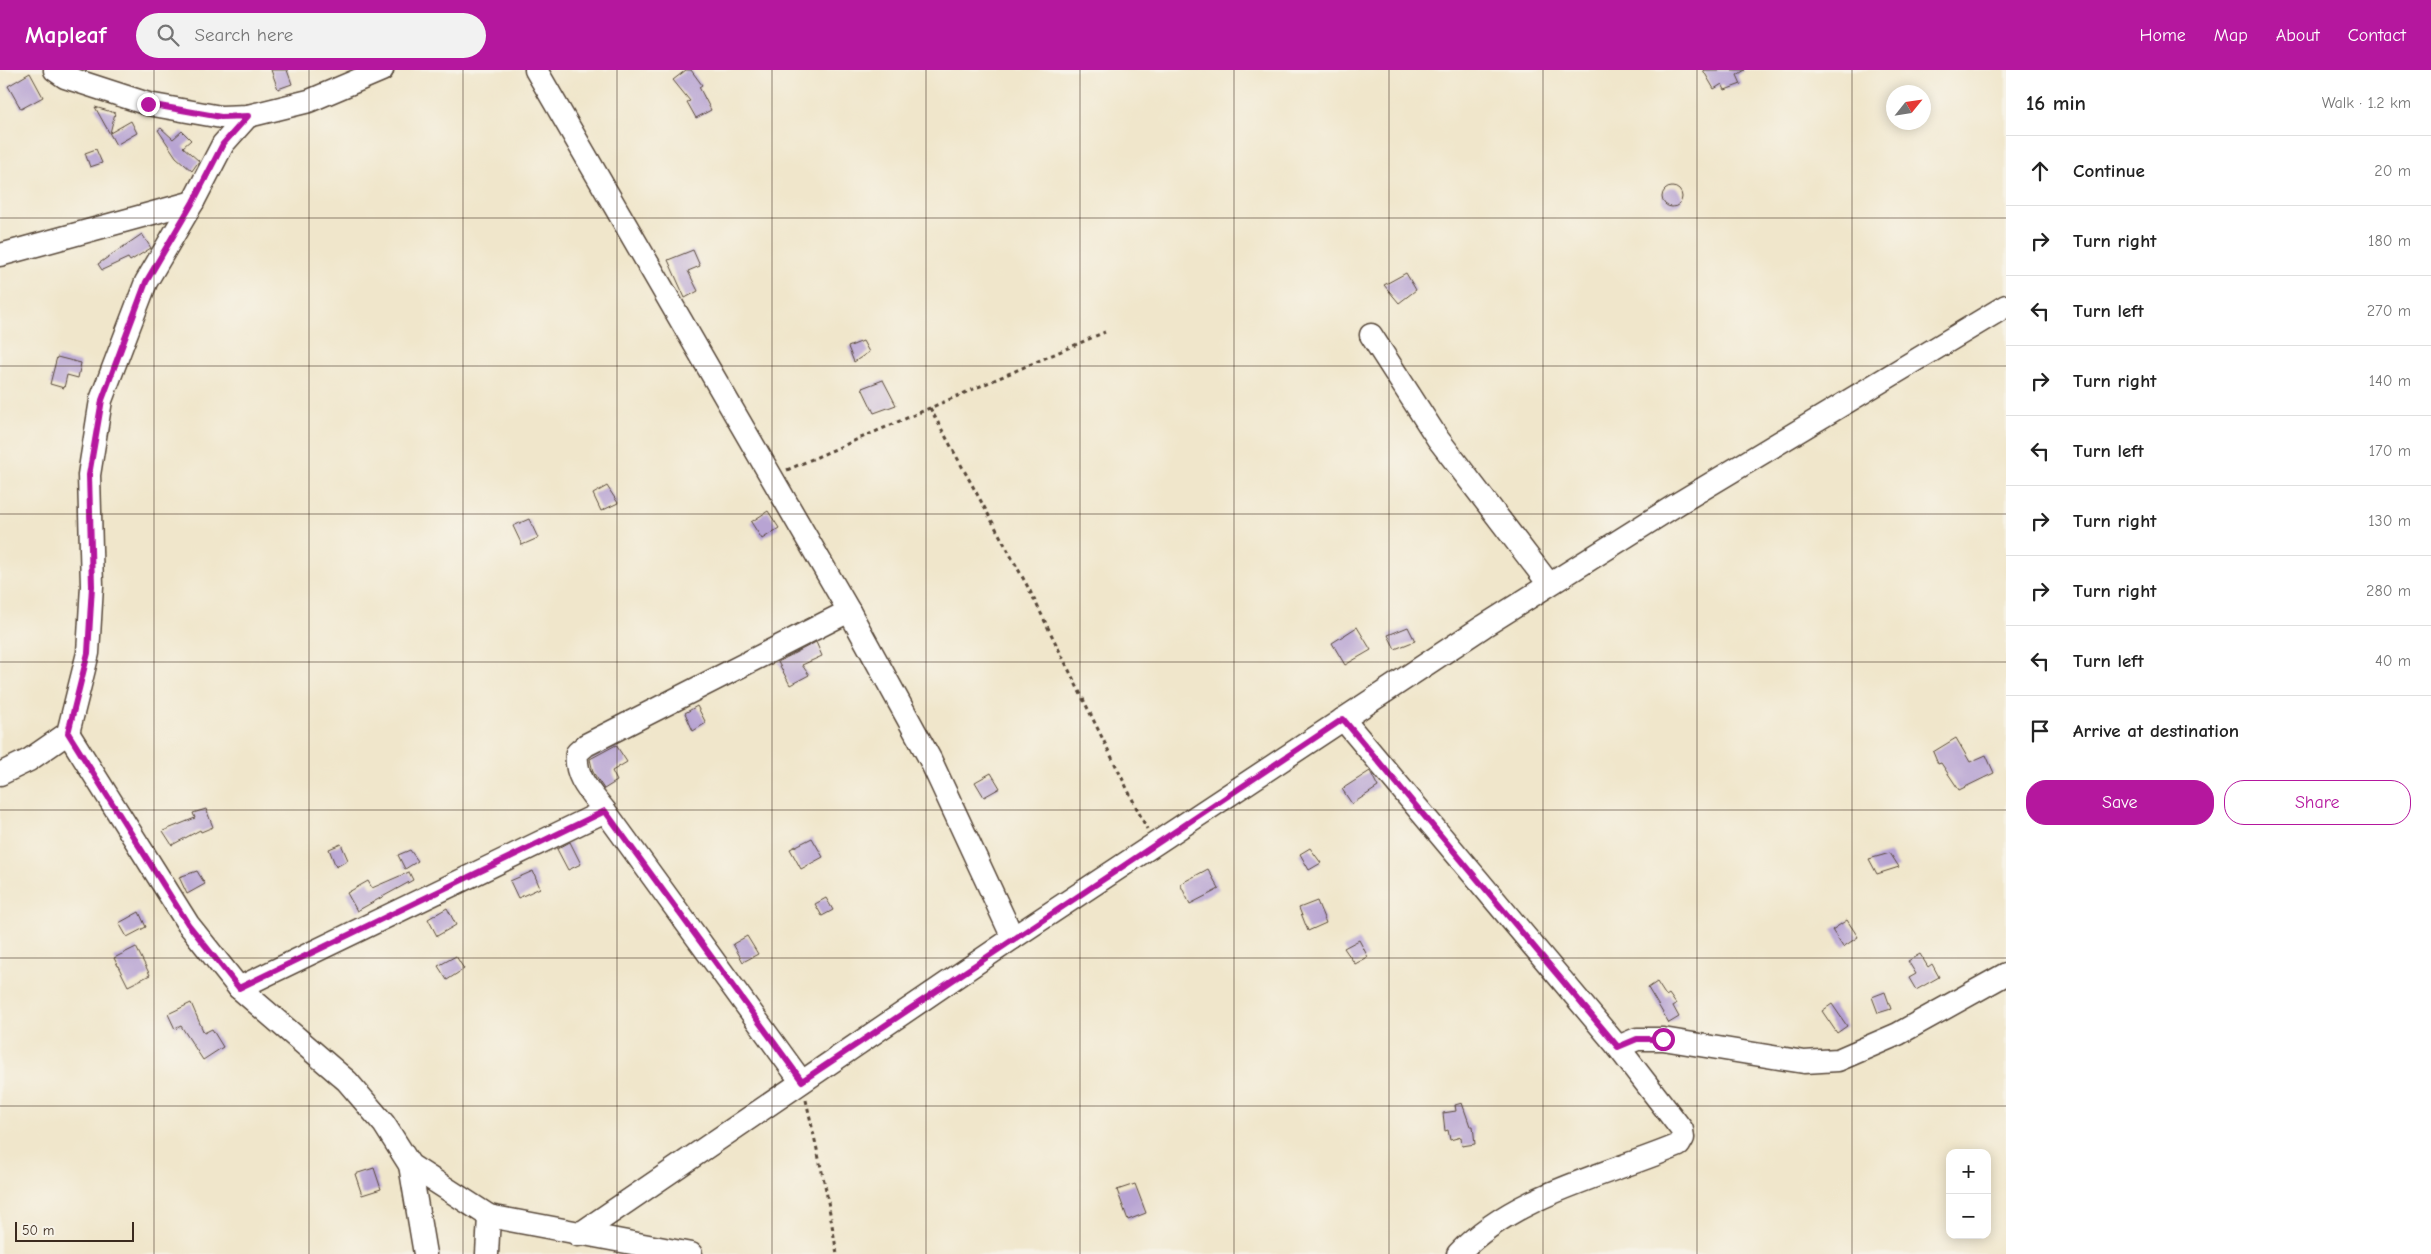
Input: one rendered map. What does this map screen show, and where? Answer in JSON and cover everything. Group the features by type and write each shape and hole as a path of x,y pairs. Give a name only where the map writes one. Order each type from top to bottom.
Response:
{"street":[{"path":"55,70 65,77 148,104 221,117 248,116 309,101 382,70"},
{"path":"536,70 770,478 849,611 930,759 1013,938"},
{"path":"0,774 29,760 68,733 88,653 92,586 89,475 102,400 146,282 193,202 223,144 248,116"},
{"path":"0,255 193,202"},
{"path":"578,1235 1013,938 1549,584 2006,306"},
{"path":"1371,335 1438,439 1549,584"},
{"path":"802,1081 580,778 575,765 577,753 586,745 849,611"},
{"path":"1343,719 1618,1047 1682,1130 1683,1138 1679,1145 1564,1189 1501,1218 1458,1254"},
{"path":"68,733 188,924 239,988 347,1081 384,1124 410,1165 425,1254"},
{"path":"239,988 605,811"},
{"path":"1618,1047 1637,1039 1663,1039 1804,1062 1838,1060 1898,1034 2006,974"},
{"path":"410,1165 489,1216 578,1235 691,1254"},
{"path":"487,1254 489,1216"}],"path":[{"path":"770,478 1105,332"},
{"path":"930,408 1029,589 1154,844"},
{"path":"802,1081 826,1190 837,1254"}],"building":[{"path":"271,70 287,70 292,84 278,89"},
{"path":"686,70 691,70 702,85 699,87 711,110 696,118 687,102 690,101 673,80"},
{"path":"1703,70 1745,70 1737,75 1741,84 1725,90 1722,84 1714,89"},
{"path":"30,73 43,97 21,109 8,86"},
{"path":"95,107 115,113 110,133 131,121 137,133 116,145"},
{"path":"161,128 173,139 182,131 191,140 183,147 199,161 192,171 176,157 158,130"},
{"path":"96,149 102,163 90,167 85,153"},
{"path":"1672,187 1679,190 1682,197 1679,204 1672,207 1665,204 1662,197 1665,190"},
{"path":"142,234 151,248 130,261 128,258 102,270 98,264"},
{"path":"693,250 700,266 688,271 698,291 685,298 668,260"},
{"path":"1406,273 1416,290 1399,303 1384,285"},
{"path":"863,341 869,352 854,362 848,347"},
{"path":"57,357 81,363 78,378 67,375 64,388 50,384"},
{"path":"883,380 896,405 874,413 862,388"},
{"path":"607,486 618,503 601,511 593,494"},
{"path":"768,511 779,528 762,539 751,522"},
{"path":"529,519 538,538 522,545 513,526"},
{"path":"1357,627 1371,650 1345,665 1332,643"},
{"path":"1408,627 1415,641 1395,649 1388,635"},
{"path":"816,642 822,656 802,665 809,675 790,685 778,662"},
{"path":"697,706 706,723 693,731 685,713"},
{"path":"1956,738 1970,762 1986,755 1994,773 1959,790 1941,763 1938,764 1933,752"},
{"path":"616,745 627,762 612,771 617,781 604,789 593,772 590,759"},
{"path":"1370,771 1378,787 1352,804 1342,789"},
{"path":"991,773 1000,788 984,797 975,782"},
{"path":"206,809 213,827 201,832 200,830 172,845 163,831 195,818 193,813"},
{"path":"812,838 823,857 801,869 790,849"},
{"path":"570,842 581,864 568,870 557,849"},
{"path":"341,844 348,860 336,867 329,849"},
{"path":"1310,848 1321,863 1309,870 1300,854"},
{"path":"410,850 418,861 405,869 398,855"},
{"path":"1890,853 1899,867 1877,874 1869,859"},
{"path":"1208,869 1219,889 1190,904 1180,884"},
{"path":"197,871 205,884 187,894 179,877"},
{"path":"533,871 540,888 518,898 510,881"},
{"path":"409,872 413,880 357,911 347,893 368,881 372,888"},
{"path":"826,898 833,910 822,916 815,904"},
{"path":"1317,901 1326,923 1308,931 1299,908"},
{"path":"447,908 456,925 437,936 428,919"},
{"path":"139,912 146,927 127,937 119,923"},
{"path":"1847,920 1858,937 1843,947 1832,930"},
{"path":"747,936 758,954 743,962 733,944"},
{"path":"1359,940 1368,957 1355,964 1344,948"},
{"path":"136,947 150,975 128,986 114,958"},
{"path":"1920,954 1928,967 1932,964 1939,977 1916,990 1909,978 1916,974 1908,961"},
{"path":"456,956 464,969 447,980 438,966"},
{"path":"1657,982 1666,996 1669,994 1676,1004 1673,1006 1679,1017 1669,1023 1648,988"},
{"path":"1885,992 1891,1009 1878,1013 1872,997"},
{"path":"191,1003 204,1033 212,1029 223,1047 203,1060 181,1026 175,1029 168,1014"},
{"path":"1832,1004 1847,1026 1837,1033 1822,1011"},
{"path":"1462,1103 1470,1126 1473,1126 1475,1144 1462,1146 1461,1137 1450,1140 1448,1130 1445,1131 1443,1113 1456,1111 1455,1105"},
{"path":"374,1168 381,1189 362,1195 355,1174"},
{"path":"1135,1184 1146,1213 1128,1220 1117,1190"}],"route":[{"path":"148,104 221,117 248,116 223,144 193,202 146,282 102,400 89,475 92,586 88,653 68,733 188,924 239,988 605,811 802,1081 1013,938 1343,719 1618,1047 1637,1039 1663,1039"}]}
